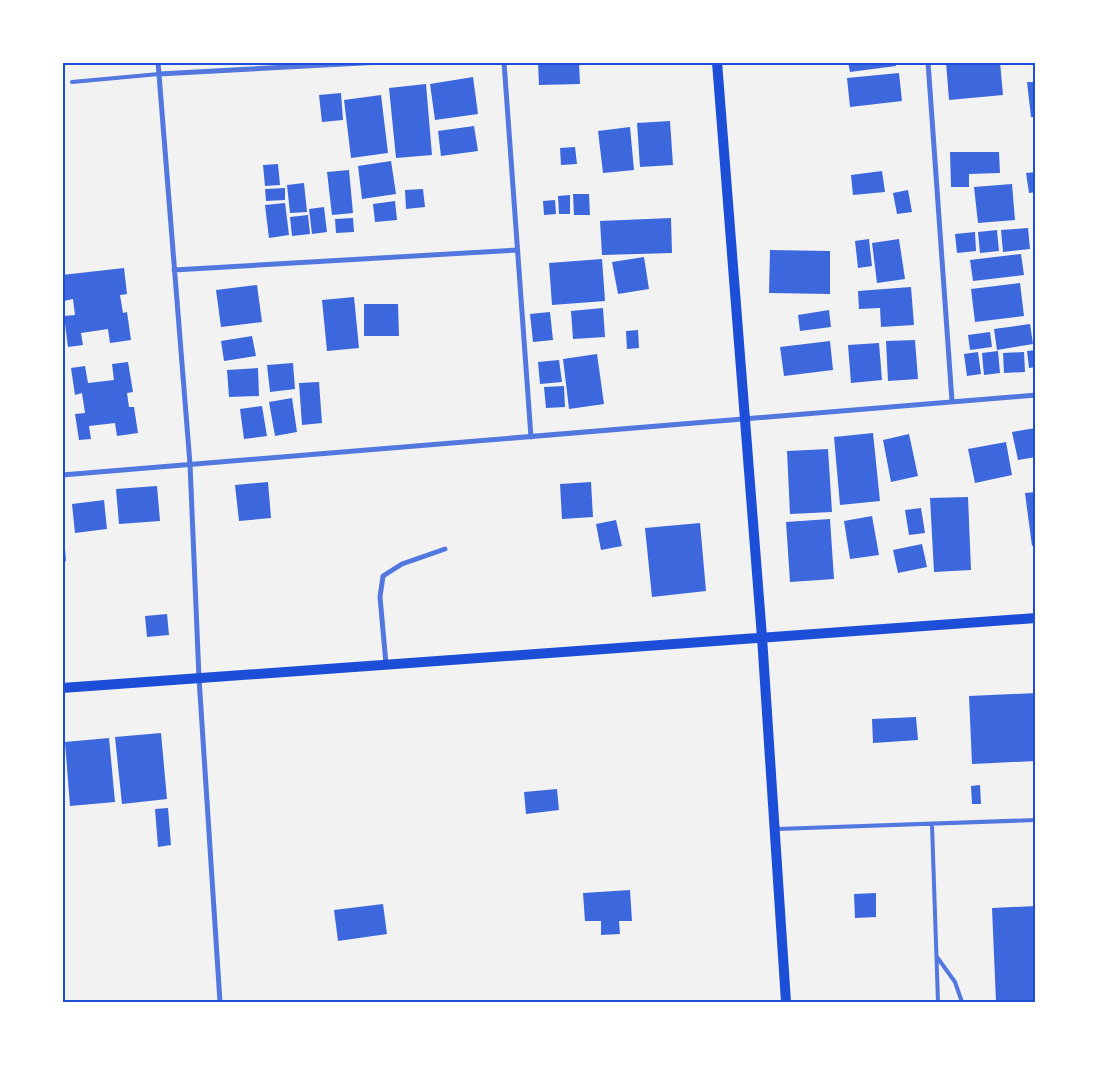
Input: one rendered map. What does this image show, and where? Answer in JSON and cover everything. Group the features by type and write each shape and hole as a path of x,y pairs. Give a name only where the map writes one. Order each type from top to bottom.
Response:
{"main road":[{"path":"716,62 762,637 786,1002"},
{"path":"62,688 1036,618"}],"street":[{"path":"158,62 190,464 199,678 220,1002"},
{"path":"158,74 381,62"},
{"path":"504,62 532,438"},
{"path":"928,62 952,401"},
{"path":"174,270 517,250"},
{"path":"62,475 532,438 1036,395"},
{"path":"386,664 380,597 383,576 402,564 445,549"}],"lane":[{"path":"72,82 158,74"},
{"path":"774,829 1036,820"},
{"path":"932,824 938,1002"},
{"path":"937,957 955,982 962,1002"}],"building":[{"path":"538,62 579,62 580,84 539,85"},
{"path":"848,62 895,62 896,66 850,72"},
{"path":"946,62 1000,62 1003,95 949,100"},
{"path":"899,73 902,101 850,107 847,78"},
{"path":"473,77 478,114 435,120 430,84"},
{"path":"1027,82 1036,82 1036,117 1031,117"},
{"path":"426,84 432,155 396,158 389,88"},
{"path":"341,93 343,120 322,122 319,95"},
{"path":"381,95 388,153 351,158 344,100"},
{"path":"670,121 673,165 640,167 637,123"},
{"path":"474,126 478,151 441,156 438,131"},
{"path":"630,127 634,170 603,173 598,131"},
{"path":"575,147 577,164 561,165 560,148"},
{"path":"950,152 999,152 1000,173 969,174 969,187 951,187"},
{"path":"391,161 396,194 362,199 358,166"},
{"path":"278,164 280,185 265,186 263,165"},
{"path":"349,170 353,213 332,215 327,172"},
{"path":"882,171 885,192 853,195 851,175"},
{"path":"1036,172 1036,192 1029,193 1026,173"},
{"path":"304,183 307,212 290,213 287,185"},
{"path":"1012,184 1015,220 978,223 974,187"},
{"path":"285,188 285,200 266,201 265,189"},
{"path":"423,189 425,207 406,209 405,190"},
{"path":"908,190 912,212 897,214 893,193"},
{"path":"573,194 589,194 590,215 574,215"},
{"path":"570,195 570,214 559,214 558,196"},
{"path":"555,200 556,214 544,215 543,201"},
{"path":"395,201 397,220 375,222 373,204"},
{"path":"285,203 289,235 269,238 265,205"},
{"path":"324,207 327,232 312,234 309,209"},
{"path":"308,215 310,234 292,236 290,217"},
{"path":"353,218 354,232 336,233 335,219"},
{"path":"671,218 672,253 602,255 600,221"},
{"path":"1028,228 1030,249 1003,252 1001,230"},
{"path":"997,230 999,251 980,253 978,232"},
{"path":"975,232 976,251 957,253 955,234"},
{"path":"869,239 872,266 858,268 855,241"},
{"path":"899,239 905,279 877,283 872,243"},
{"path":"770,250 830,251 830,294 769,293"},
{"path":"1021,254 1024,275 973,281 970,260"},
{"path":"644,257 649,289 618,294 612,262"},
{"path":"602,259 605,301 552,305 549,263"},
{"path":"124,268 127,294 120,295 123,313 127,312 131,340 110,343 108,329 81,333 83,345 68,347 64,316 75,315 73,299 64,301 62,275"},
{"path":"1020,283 1024,316 975,322 971,289"},
{"path":"257,285 262,322 221,327 216,290"},
{"path":"911,287 914,325 881,327 880,308 859,309 858,291"},
{"path":"354,297 359,348 327,351 322,300"},
{"path":"364,304 398,304 399,336 364,336"},
{"path":"603,308 605,337 573,339 571,311"},
{"path":"829,310 831,327 800,331 798,315"},
{"path":"550,312 553,340 533,342 530,314"},
{"path":"1030,324 1033,344 997,350 994,329"},
{"path":"638,330 639,348 627,349 626,331"},
{"path":"990,332 992,347 970,350 968,335"},
{"path":"252,336 256,356 224,361 221,341"},
{"path":"915,340 918,379 888,381 886,341"},
{"path":"830,341 833,370 784,376 780,347"},
{"path":"879,343 882,380 851,383 848,345"},
{"path":"1036,350 1036,367 1029,368 1027,351"},
{"path":"998,351 1000,373 984,375 982,353"},
{"path":"978,352 981,374 967,376 964,354"},
{"path":"1024,352 1025,372 1004,373 1003,353"},
{"path":"597,354 604,404 569,409 563,359"},
{"path":"559,360 562,382 540,384 538,362"},
{"path":"128,362 133,392 127,393 129,407 134,407 138,433 117,436 115,423 89,426 91,439 79,440 75,414 85,413 82,393 75,395 71,368 85,366 88,383 114,380 112,364"},
{"path":"293,363 295,389 270,392 267,365"},
{"path":"258,368 259,396 229,397 227,370"},
{"path":"319,382 322,423 302,425 299,383"},
{"path":"564,386 565,407 546,408 544,387"},
{"path":"292,398 297,432 275,436 269,402"},
{"path":"262,406 267,436 244,439 240,409"},
{"path":"1036,428 1036,457 1018,460 1012,432"},
{"path":"873,433 880,501 840,505 834,437"},
{"path":"909,434 918,476 891,482 883,440"},
{"path":"1006,442 1012,475 975,483 968,449"},
{"path":"828,449 832,512 790,514 787,451"},
{"path":"268,482 271,518 239,521 235,485"},
{"path":"591,482 593,517 562,519 560,484"},
{"path":"157,486 160,521 119,524 116,489"},
{"path":"1036,492 1036,545 1032,546 1025,493"},
{"path":"968,497 971,570 934,572 930,498"},
{"path":"104,500 107,529 75,533 72,504"},
{"path":"921,508 925,533 909,535 905,510"},
{"path":"872,516 879,555 850,559 844,521"},
{"path":"830,519 834,579 790,582 786,522"},
{"path":"616,520 622,546 601,550 596,524"},
{"path":"700,523 706,591 652,597 645,528"},
{"path":"62,537 64,537 66,561 62,562"},
{"path":"922,544 927,567 898,573 893,550"},
{"path":"167,614 169,635 147,637 145,616"},
{"path":"1036,693 1036,761 972,764 969,696"},
{"path":"916,717 918,740 873,743 872,719"},
{"path":"161,733 167,799 122,804 115,737"},
{"path":"109,738 115,802 70,806 65,742"},
{"path":"980,785 981,804 972,804 971,786"},
{"path":"557,789 559,810 526,814 524,792"},
{"path":"168,808 171,845 158,847 155,809"},
{"path":"630,890 632,921 619,921 620,934 601,935 601,921 585,921 583,893"},
{"path":"876,893 876,917 855,918 854,894"},
{"path":"383,904 387,934 338,941 334,910"},
{"path":"1036,906 1036,1002 996,1002 992,908"}]}
